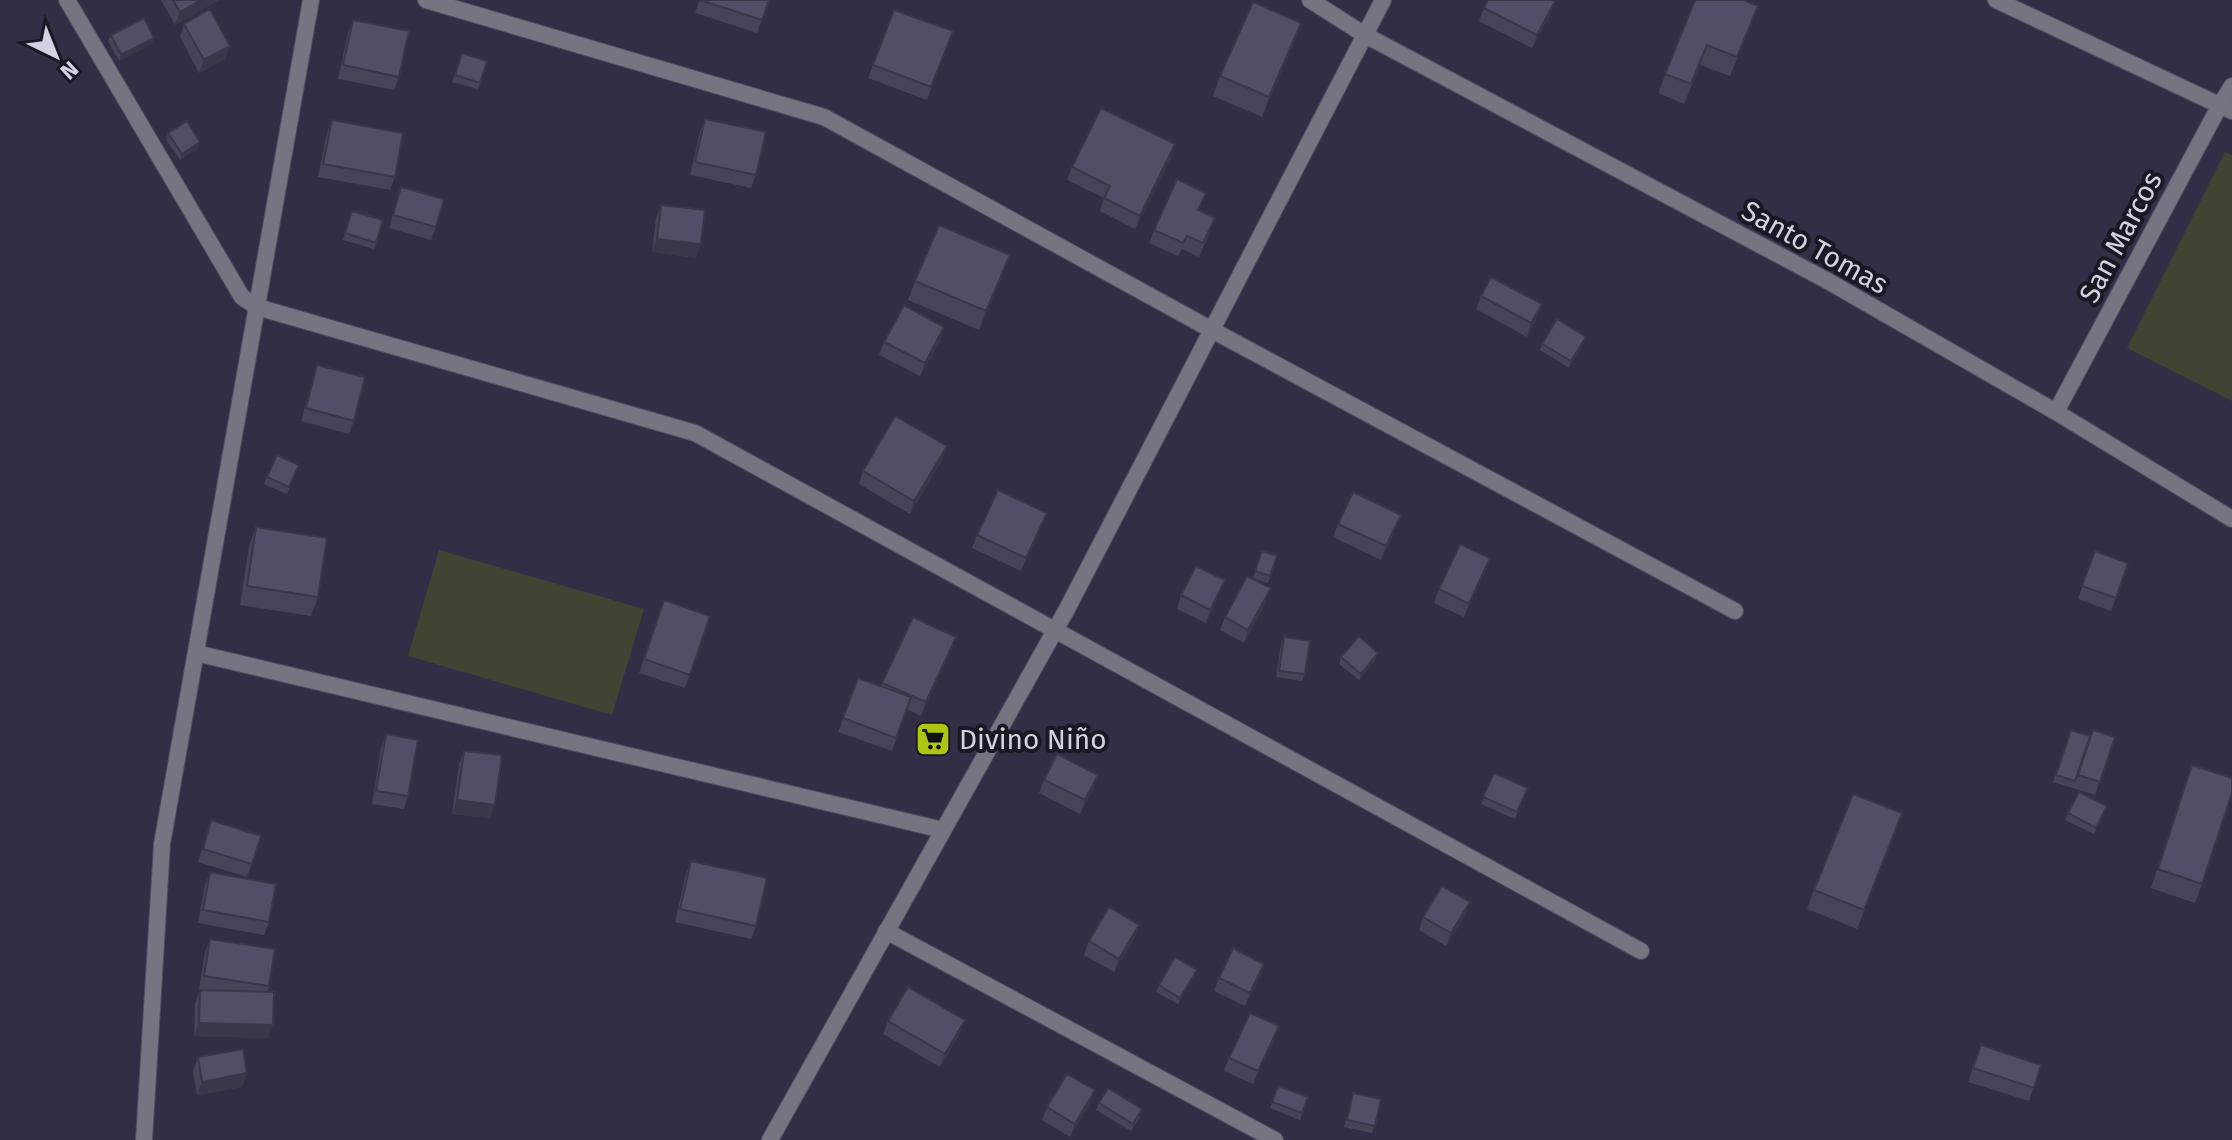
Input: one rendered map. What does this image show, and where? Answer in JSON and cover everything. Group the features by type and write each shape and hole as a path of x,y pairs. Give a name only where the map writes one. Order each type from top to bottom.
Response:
{"street":[{"path":"67,0 242,297 257,307 695,433 1641,951"},
{"path":"144,1140 162,844 311,0"},
{"path":"426,0 824,117 1735,611"},
{"name":"Santo Tomas","path":"1310,0 1365,35 1826,280 2056,412 2232,519"},
{"path":"770,1140 1055,630 1383,0"},
{"path":"1996,0 2226,108"},
{"name":"San Marcos","path":"2056,412 2226,108 2232,86"},
{"path":"196,653 943,830"},
{"path":"886,931 1275,1140"}],"green space":[{"path":"2225,152 2232,155 2232,401 2127,348"},
{"path":"439,550 644,609 612,715 408,656"}],"building":[{"path":"173,0 201,0 180,12"},
{"path":"700,0 769,0 762,20"},
{"path":"1488,0 1555,1 1537,35 1484,8"},
{"path":"1695,0 1744,0 1758,6 1737,57 1707,45 1691,84 1665,74"},
{"path":"1253,2 1301,23 1269,97 1220,76"},
{"path":"210,9 230,46 204,60 184,24"},
{"path":"894,10 953,31 931,87 873,65"},
{"path":"144,18 154,38 121,55 111,35"},
{"path":"353,20 409,31 399,77 343,65"},
{"path":"462,53 487,61 480,83 455,75"},
{"path":"1101,108 1175,144 1140,216 1104,198 1110,186 1072,167"},
{"path":"705,119 766,132 756,175 695,162"},
{"path":"332,120 403,133 395,177 323,164"},
{"path":"187,121 200,142 182,154 168,133"},
{"path":"1177,179 1206,193 1198,210 1215,218 1203,243 1187,236 1183,243 1154,230"},
{"path":"401,187 444,199 436,227 393,215"},
{"path":"661,205 705,210 701,244 657,239"},
{"path":"352,211 383,220 376,243 345,233"},
{"path":"939,225 1010,255 986,311 915,281"},
{"path":"1491,277 1542,304 1531,323 1481,296"},
{"path":"904,305 944,327 925,363 884,342"},
{"path":"1557,319 1586,337 1571,361 1542,344"},
{"path":"317,365 365,377 354,421 306,408"},
{"path":"895,416 947,446 914,501 863,471"},
{"path":"277,455 299,465 289,487 267,477"},
{"path":"998,490 1047,513 1026,558 977,535"},
{"path":"1353,492 1401,515 1386,546 1338,524"},
{"path":"256,527 327,538 318,597 247,586"},
{"path":"1460,544 1490,558 1469,604 1439,589"},
{"path":"1262,551 1277,556 1270,576 1255,571"},
{"path":"2095,551 2128,563 2116,598 2082,586"},
{"path":"1196,566 1225,580 1210,610 1181,595"},
{"path":"1247,576 1271,588 1248,630 1225,617"},
{"path":"664,600 710,616 690,675 644,659"},
{"path":"913,617 956,637 926,702 882,683"},
{"path":"1359,636 1378,653 1361,674 1341,657"},
{"path":"1284,637 1310,641 1305,674 1279,671"},
{"path":"858,678 911,697 896,738 843,718"},
{"path":"2071,730 2090,736 2075,781 2056,775"},
{"path":"2093,730 2115,737 2100,782 2078,775"},
{"path":"386,734 418,740 408,796 376,791"},
{"path":"464,751 502,755 495,805 457,800"},
{"path":"1057,754 1098,775 1085,800 1044,780"},
{"path":"2192,765 2232,778 2232,793 2202,884 2158,869"},
{"path":"1494,773 1528,788 1517,812 1483,797"},
{"path":"2079,792 2107,806 2096,828 2068,813"},
{"path":"1853,794 1902,813 1864,910 1814,890"},
{"path":"211,820 261,836 252,864 203,849"},
{"path":"691,861 767,878 756,926 680,909"},
{"path":"210,872 276,884 269,922 203,910"},
{"path":"1442,886 1470,902 1451,933 1423,917"},
{"path":"1109,907 1139,925 1119,959 1089,941"},
{"path":"210,939 275,949 269,986 204,976"},
{"path":"1233,948 1264,964 1250,993 1219,978"},
{"path":"1175,957 1197,970 1180,998 1159,985"},
{"path":"908,987 965,1020 945,1054 888,1021"},
{"path":"200,990 274,992 273,1025 199,1023"},
{"path":"1250,1013 1279,1026 1258,1071 1229,1058"},
{"path":"1981,1045 2041,1065 2034,1088 1973,1068"},
{"path":"243,1049 247,1073 202,1082 198,1057"},
{"path":"1067,1074 1095,1090 1075,1124 1047,1107"},
{"path":"1278,1086 1308,1097 1302,1113 1272,1102"},
{"path":"1108,1088 1142,1109 1133,1124 1099,1103"},
{"path":"1353,1093 1381,1099 1375,1126 1347,1120"}],"place":[{"name":"Divino Niño","path":"933,739"}]}
